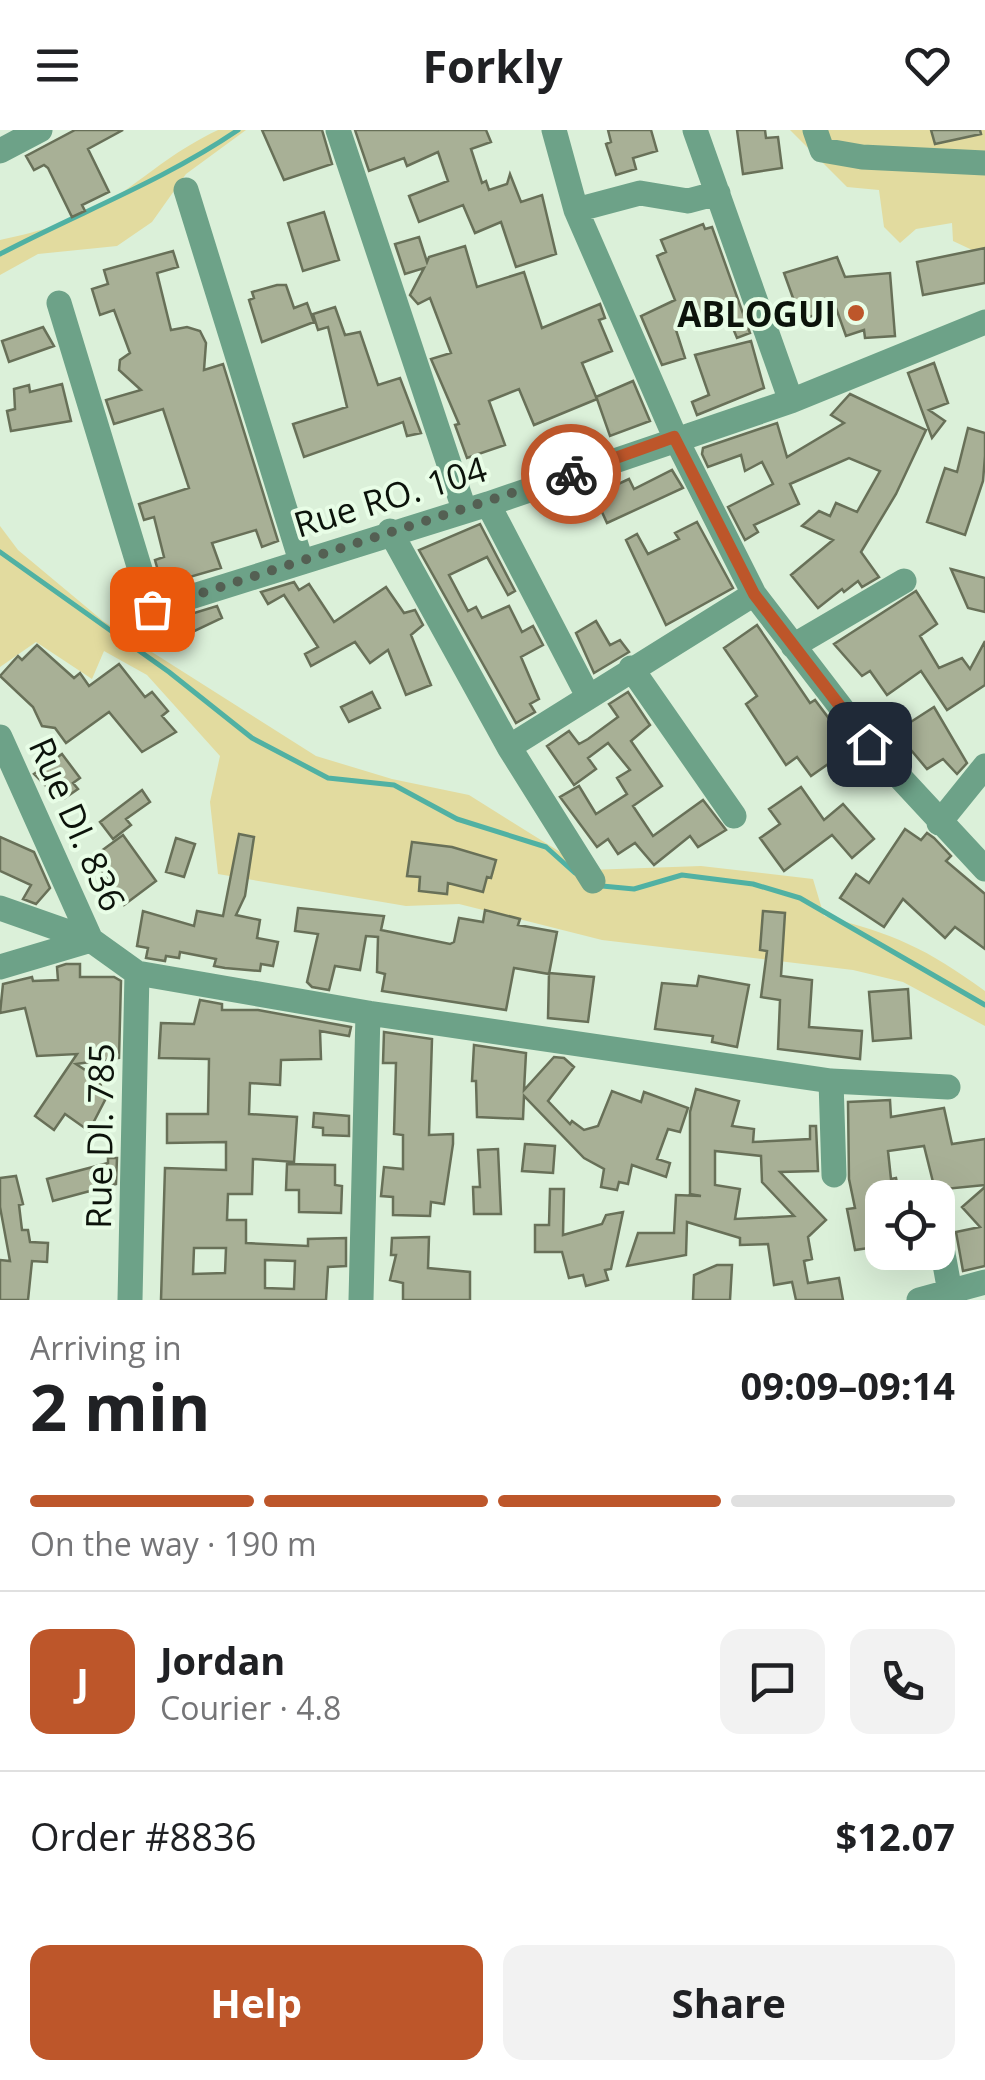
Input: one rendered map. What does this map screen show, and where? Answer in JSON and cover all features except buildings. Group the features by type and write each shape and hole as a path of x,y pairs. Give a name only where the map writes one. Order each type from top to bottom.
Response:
{"street":[{"path":"0,151 40,130"},
{"path":"338,130 476,506 588,696"},
{"path":"554,130 576,210 674,437 754,594 869,744 985,869"},
{"path":"696,130 791,400"},
{"path":"815,130 822,150 862,158 985,163"},
{"path":"186,190 300,560"},
{"path":"576,210 640,192 688,201 718,193"},
{"name":"Rue RO. 104","path":"59,303 152,609 791,400 985,322"},
{"path":"390,531 510,747 593,880"},
{"path":"793,646 904,581"},
{"path":"510,747 754,594"},
{"path":"631,668 734,816"},
{"name":"Rue DI. 836","path":"0,737 91,940"},
{"path":"939,822 985,766"},
{"path":"0,908 91,940 137,973 368,1014 831,1082 948,1087"},
{"path":"0,967 91,940"},
{"name":"Rue DI. 785","path":"130,1300 137,973"},
{"path":"360,1300 368,1014"},
{"path":"831,1082 834,1175"},
{"path":"946,1270 950,1292"},
{"path":"920,1300 985,1282"}],"shaded area":[{"path":"218,130 246,130 186,174 152,222 117,246 38,254 0,275 0,240 91,211"},
{"path":"790,130 985,130 985,256 953,241 952,223 916,229 900,243 884,227 879,190 847,187"},
{"path":"0,526 18,550 103,621 316,756 392,779 469,795 589,870 701,866 813,879 824,916 909,944 985,991 985,1026 903,982 853,970 602,940 459,904 406,906 218,874 210,802 220,756 147,675 104,651 92,679 36,642 0,667"}],"waterway":[{"path":"0,254 151,181 238,130"},
{"path":"0,552 169,672 252,738 328,778 394,785 457,819 546,847 575,873"},
{"path":"602,886 634,889 682,875 753,884 800,898 985,1005"}],"way so far":[{"path":"152,609 390,531 488,504 571,474"}],"place":[{"name":"ABLOGUI","path":"856,313"}],"route":[{"path":"571,474 674,437 754,594 869,744"}]}
